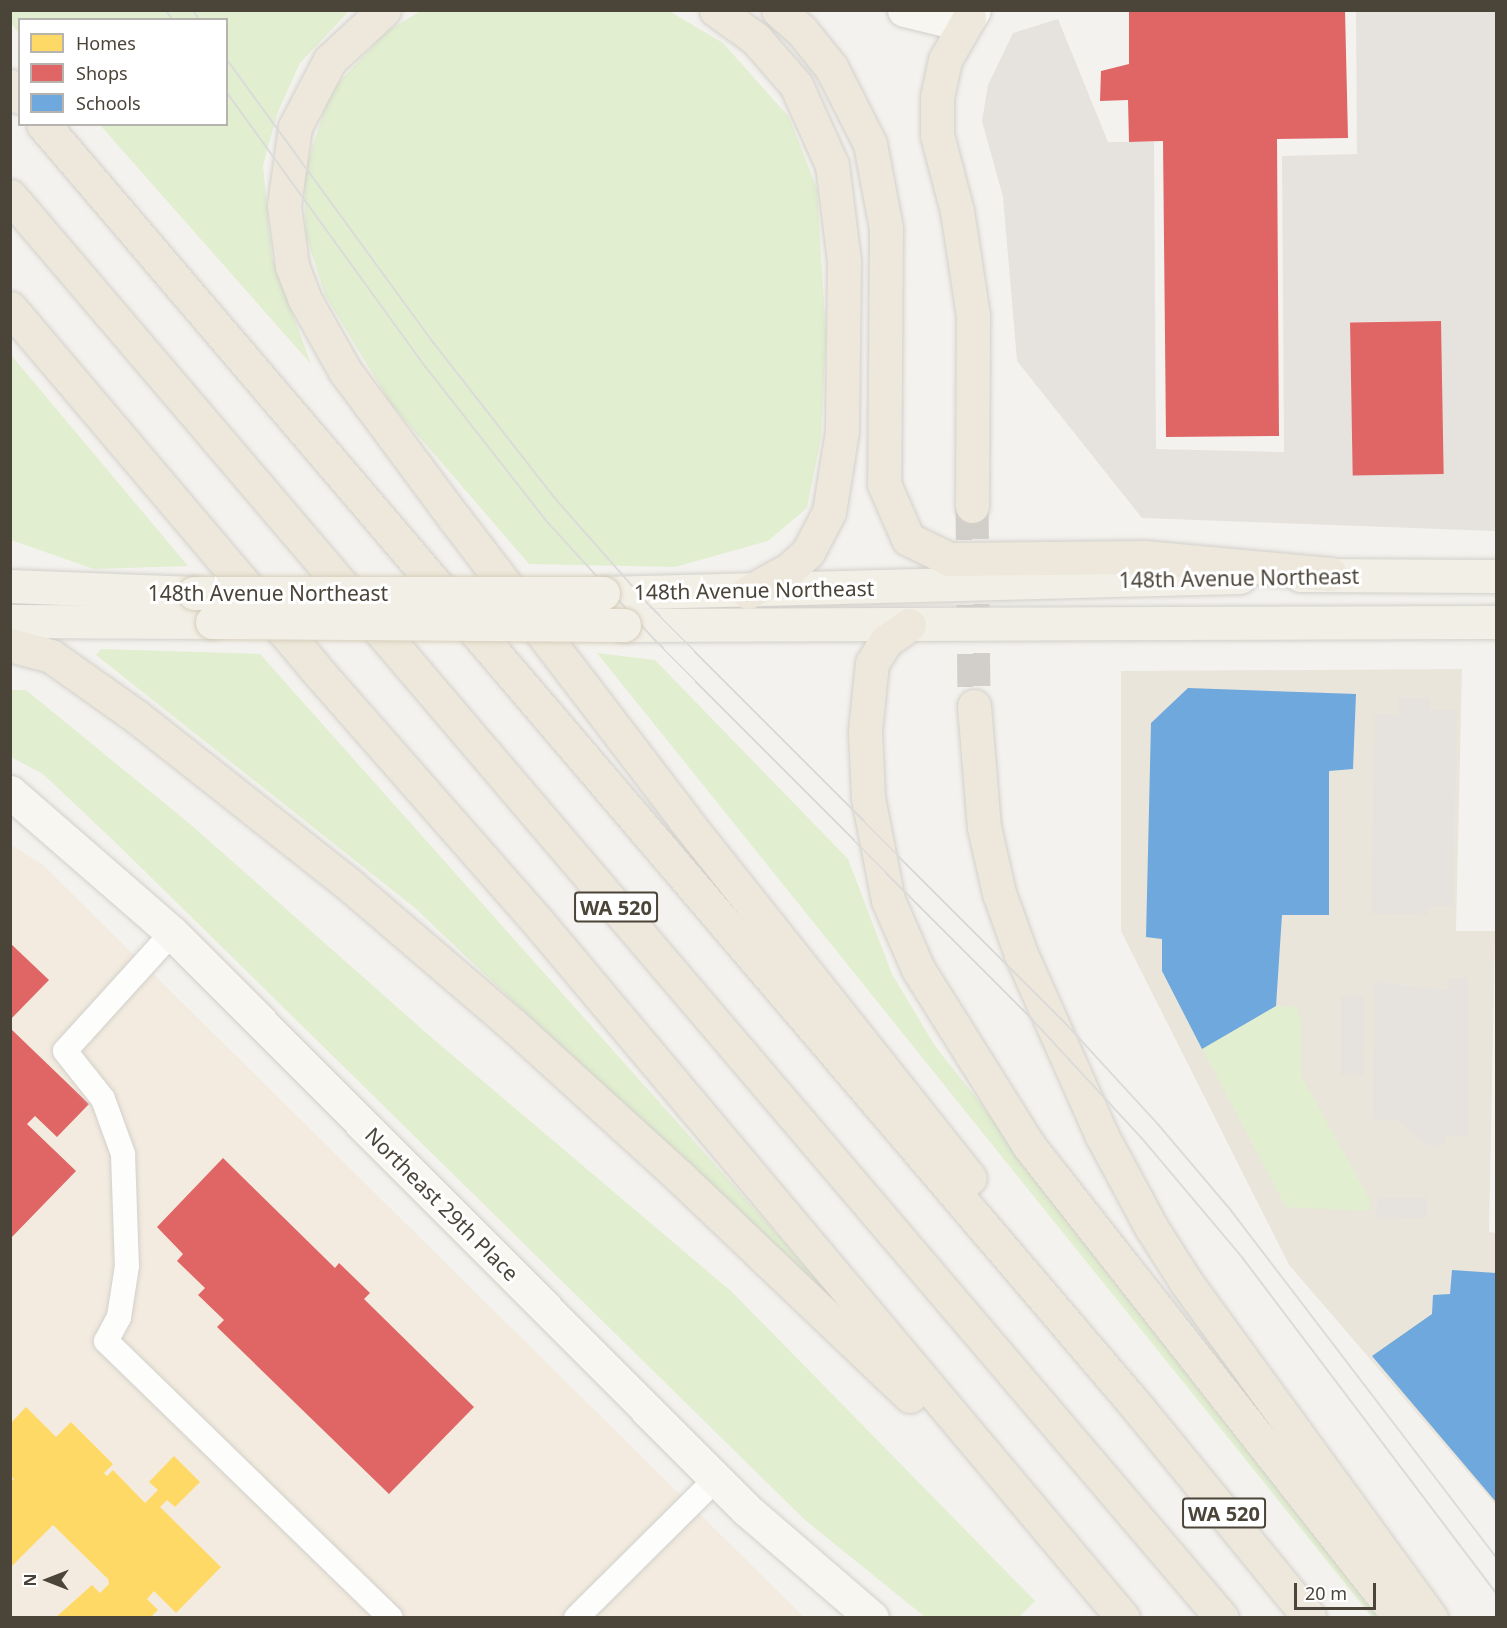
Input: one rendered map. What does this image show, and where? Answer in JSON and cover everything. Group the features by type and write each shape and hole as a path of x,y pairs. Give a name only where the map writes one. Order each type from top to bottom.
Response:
{"highway":[{"path":"384,10 349,39 324,69 304,105 288,157 284,206 292,266 319,328 345,371 455,519 684,819 1047,1274 1138,1408"},
{"path":"716,10 756,39 796,85 832,165 844,262 842,431 829,512 808,552 790,569 748,592"},
{"path":"778,10 801,30 831,67 870,144 886,228 884,484 908,539 949,560 1144,557 1330,574"},
{"path":"971,14 945,60 937,106 937,135 957,211 973,316 972,506"},
{"name":"WA 520","path":"45,126 1138,1408 1310,1617"},
{"name":"WA 520","path":"10,196 1222,1617"},
{"path":"10,308 314,668 538,922 1078,1566 1124,1617"},
{"path":"909,625 886,641 872,663 865,731 868,798 888,900 918,969 1029,1146 1400,1617"},
{"path":"10,645 51,656 137,717 268,817 432,955 679,1176 876,1363 1078,1566"},
{"path":"974,706 984,827 999,893 1021,954 1101,1134 1186,1282 1431,1617"}],"main road":[{"name":"148th Avenue Northeast","path":"10,586 194,593 603,593 748,592 1330,574 1497,576"},
{"name":"148th Avenue Northeast","path":"10,621 909,625 1497,622"}],"street":[{"path":"904,10 950,21 971,14"},
{"name":"Northeast 29th Place","path":"10,792 172,933 716,1479 872,1617"},
{"path":"172,933 65,1051 103,1099 123,1154 127,1266 119,1317 106,1341 391,1617"},
{"path":"576,1617 716,1479"}],"shaded area":[{"path":"1356,11 1496,11 1496,531 1142,518 1017,361 1003,197 982,121 988,85 1013,33 1058,19 1108,142 1154,142 1156,449 1284,452 1282,156 1357,154","holes":["1440,321 1443,473 1353,475 1350,322"]},
{"path":"1462,669 1456,931 1495,931 1489,1232 1496,1233 1496,1505 1289,1265 1121,931 1121,671"},
{"path":"1399,697 1430,698 1430,710 1457,710 1453,906 1428,906 1427,915 1371,914 1375,714 1398,715"},
{"path":"10,844 43,865 804,1617 11,1617"},
{"path":"1468,977 1468,1136 1445,1136 1445,1145 1426,1145 1397,1120 1373,1119 1374,982 1448,990 1448,978"},
{"path":"1341,995 1364,995 1364,1075 1341,1075"},
{"path":"1377,1197 1427,1198 1427,1218 1377,1217"}],"green space":[{"path":"10,11 349,11 300,63 277,114 263,166 272,258 311,364 101,126 228,126 228,18 18,18 18,32 11,23"},
{"path":"421,11 669,11 723,43 789,117 817,189 826,337 821,437 807,508 768,541 675,567 529,564 391,404 325,295 306,235 304,172 331,91 387,31"},
{"path":"10,355 188,566 94,569 11,540"},
{"path":"101,649 260,654 831,1295 826,1299 415,908 96,655"},
{"path":"597,653 655,660 848,859 892,974 935,1046 1389,1617 1372,1617"},
{"path":"10,690 26,690 190,824 432,1038 732,1292 1035,1601 1019,1617 925,1617 805,1520 114,841 43,774 11,757"},
{"path":"1276,1006 1296,1007 1301,1020 1301,1076 1369,1198 1369,1211 1286,1207 1202,1049"}],"building: Homes":[{"path":"26,1407 56,1437 71,1422 113,1464 104,1473 107,1476 113,1470 145,1503 158,1490 149,1482 174,1456 200,1482 175,1507 167,1500 160,1507 221,1567 176,1613 154,1591 147,1599 158,1610 150,1618 55,1618 92,1585 100,1593 109,1584 108,1579 53,1525 10,1568 10,1483 14,1479 10,1475 10,1424"}],"building: Shops":[{"path":"1129,10 1345,10 1348,138 1277,139 1279,436 1166,437 1163,141 1129,142 1128,100 1100,101 1101,71 1129,64"},
{"path":"1441,321 1444,474 1353,476 1350,323"},
{"path":"10,943 49,980 10,1020"},
{"path":"10,1028 89,1104 57,1137 35,1116 27,1124 76,1171 10,1239"},
{"path":"223,1158 335,1268 339,1263 370,1293 364,1299 474,1407 389,1494 217,1327 224,1320 198,1295 205,1288 177,1261 183,1254 157,1227"}],"building: Schools":[{"path":"1188,688 1356,694 1353,769 1329,771 1329,915 1282,915 1276,1006 1202,1049 1162,971 1162,939 1146,937 1151,723"},
{"path":"1452,1270 1496,1273 1496,1502 1372,1356 1432,1314 1433,1295 1450,1294"}],"tunnel":[{"path":"972,506 974,706"}],"tram line":[{"path":"166,10 172,18"},
{"path":"193,10 199,18"},
{"path":"228,61 434,343 555,498 651,607 1071,1029 1159,1125 1231,1210 1496,1556"},
{"path":"228,94 426,367 545,519 655,640 1032,1019 1142,1138 1243,1258 1496,1593"}]}
